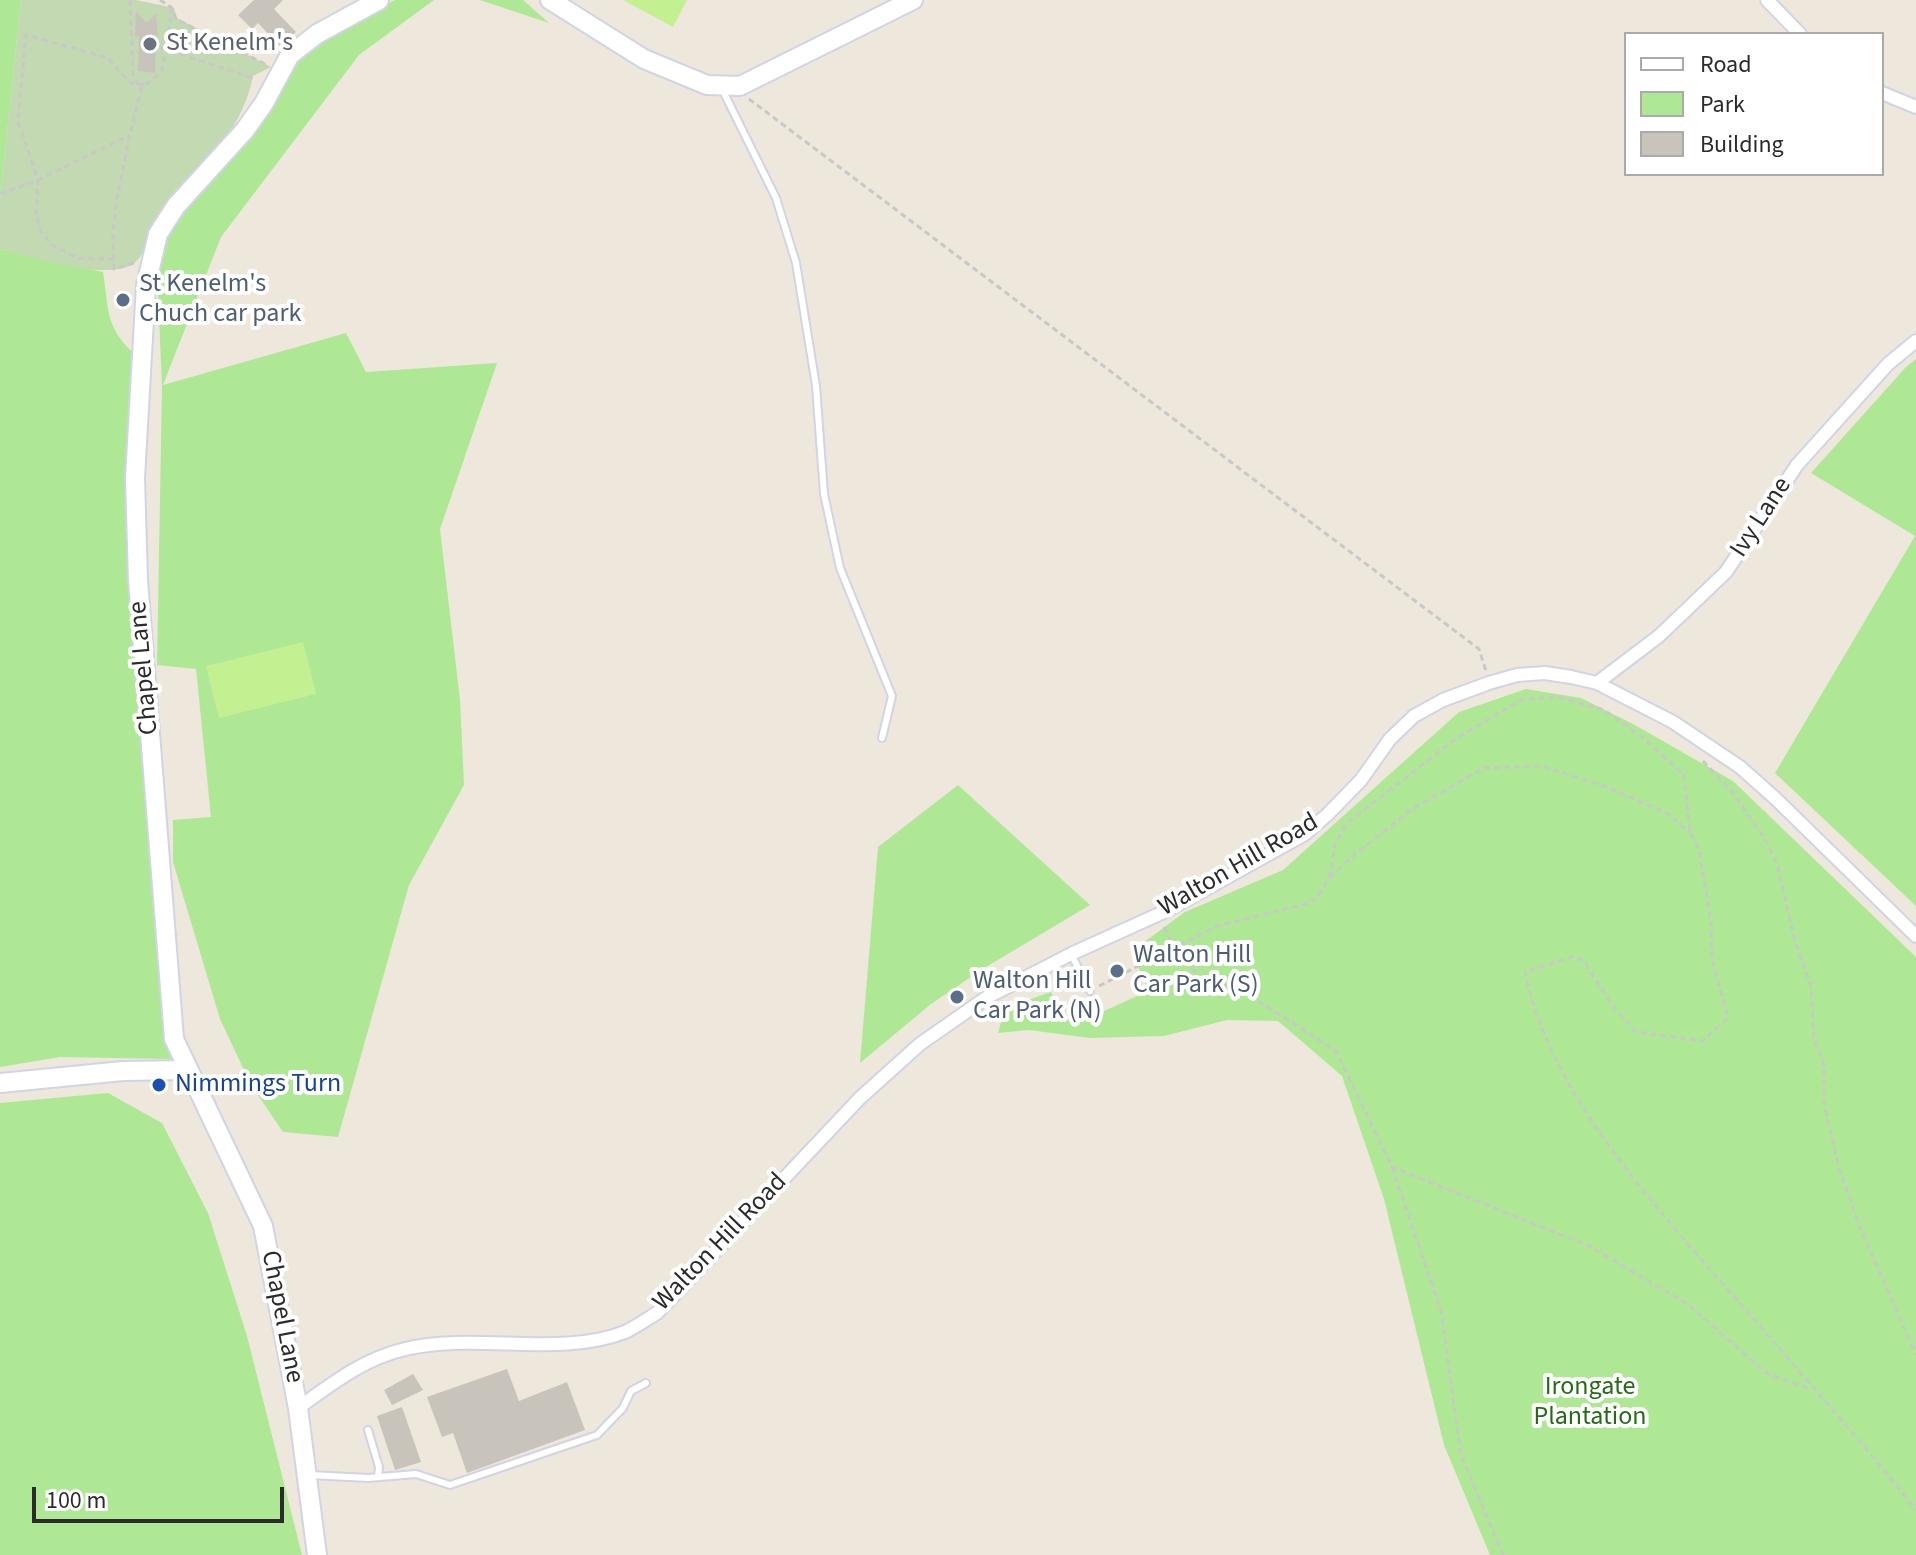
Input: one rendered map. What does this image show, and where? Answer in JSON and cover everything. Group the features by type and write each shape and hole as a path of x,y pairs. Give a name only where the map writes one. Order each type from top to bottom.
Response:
{"street":[{"name":"Chapel Lane","path":"317,1555 298,1408 263,1226 174,1039 138,580 135,478 146,285 158,234 176,206 245,130 264,103 290,55 317,34 379,0"},
{"path":"550,0 644,59 707,85 721,86 740,86 913,0"},
{"path":"1767,0 1798,32"},
{"path":"1884,94 1916,107"},
{"name":"Ivy Lane","path":"1597,683 1659,636 1726,572 1797,465 1888,364 1916,341"},
{"name":"Walton Hill Road","path":"298,1408 354,1368 381,1355 438,1344 588,1342 629,1330 657,1313 860,1098 920,1044 986,998 1158,914 1305,834 1361,780 1390,739 1414,716 1443,700 1489,683 1517,675 1545,673 1597,683 1673,722 1740,767 1916,936"},
{"path":"0,1083 123,1071 187,1070"}],"lane":[{"path":"721,86 776,198 796,263 816,386 824,494 840,568 892,696 882,738"},
{"path":"1071,954 1090,991"},
{"path":"307,1474 378,1477 416,1474 450,1485 597,1435 623,1408 631,1391 646,1383"},
{"path":"368,1430 379,1467 378,1477"}],"path":[{"path":"130,0 133,74 138,84"},
{"path":"161,0 172,8 176,19 271,67"},
{"path":"152,258 114,269 113,234 116,203 141,89 161,72 172,8"},
{"path":"114,259 77,258 52,245 41,232 36,214 38,180 18,121 26,35 108,58 129,82 145,85"},
{"path":"161,48 245,74"},
{"path":"740,86 751,102 1479,649 1489,683"},
{"path":"0,194 38,180 130,135"},
{"path":"1327,881 1335,844 1347,823 1457,738 1523,699 1558,697 1604,710 1642,737 1684,775 1690,832 1699,850 1711,922 1712,959 1728,1018 1703,1041 1636,1032 1610,1002 1583,960 1572,957 1525,972 1525,976 1549,1047 1593,1121 1644,1193 1869,1451 1916,1510"},
{"path":"1697,754 1733,793 1764,838 1777,864 1795,941 1811,986 1814,1039 1824,1065 1824,1104 1839,1168 1864,1237 1916,1355"},
{"path":"1090,991 1217,926 1251,916 1292,910 1310,903 1353,856 1412,809 1484,768 1542,766 1568,774 1665,812 1690,832"},
{"path":"1158,914 1175,948 1209,987 1234,985 1336,1051 1392,1167 1441,1311 1461,1455 1503,1555"},
{"path":"1392,1167 1589,1246 1689,1305 1766,1373 1814,1390"}],"green space":[{"path":"0,0 21,0 0,200"},
{"path":"21,0 136,0 174,8 177,18 271,67 253,76 242,109 225,139 166,204 154,222 142,254 127,267 113,270 81,268 0,249 0,200"},
{"path":"395,0 434,0 359,55 221,237 163,385 346,333 366,372 497,363 440,529 460,700 464,785 409,885 338,1137 283,1132 251,1085 220,1019 173,862 173,820 211,817 196,669 157,665 162,386 157,270 168,232 189,201 276,96 301,58 321,38"},
{"path":"480,0 523,0 549,23"},
{"path":"623,0 687,0 673,27"},
{"path":"0,249 103,272 114,328 137,356 171,1059 60,1057 0,1067"},
{"path":"1916,359 1916,906 1775,773 1915,536 1811,473"},
{"path":"303,642 316,694 219,718 206,666"},
{"name":"Irongate Plantation","path":"1526,689 1581,698 1733,781 1916,957 1916,1555 1490,1555 1444,1445 1384,1199 1342,1076 1278,1021 1227,1020 1164,1036 1090,1038 1029,1030 998,1033 1005,1008 1051,992 1061,1016 1102,1012 1148,991 1132,951 1185,912 1283,870 1459,712"},
{"path":"958,785 1090,905 981,970 931,1004 860,1063 878,847"},
{"path":"108,1093 162,1123 208,1213 247,1336 302,1555 0,1555 0,1103"}],"building":[{"path":"254,0 283,0 274,9 296,32 280,46 258,23 252,29 238,15"},
{"name":"St Kenelm's","path":"136,11 146,23 156,14 155,73 138,71"},
{"path":"507,1369 519,1401 567,1382 585,1430 467,1473 453,1433 442,1437 427,1397"},
{"path":"413,1374 423,1390 392,1405 384,1390"},
{"path":"402,1407 421,1462 395,1470 377,1416"}],"place":[{"name":"St Kenelm's","path":"150,44"},
{"name":"St Kenelm's Chuch car park","path":"123,300"},
{"name":"Walton Hill Car Park (S)","path":"1117,971"},
{"name":"Walton Hill Car Park (N)","path":"957,997"},
{"name":"Nimmings Turn","path":"159,1085"}]}
